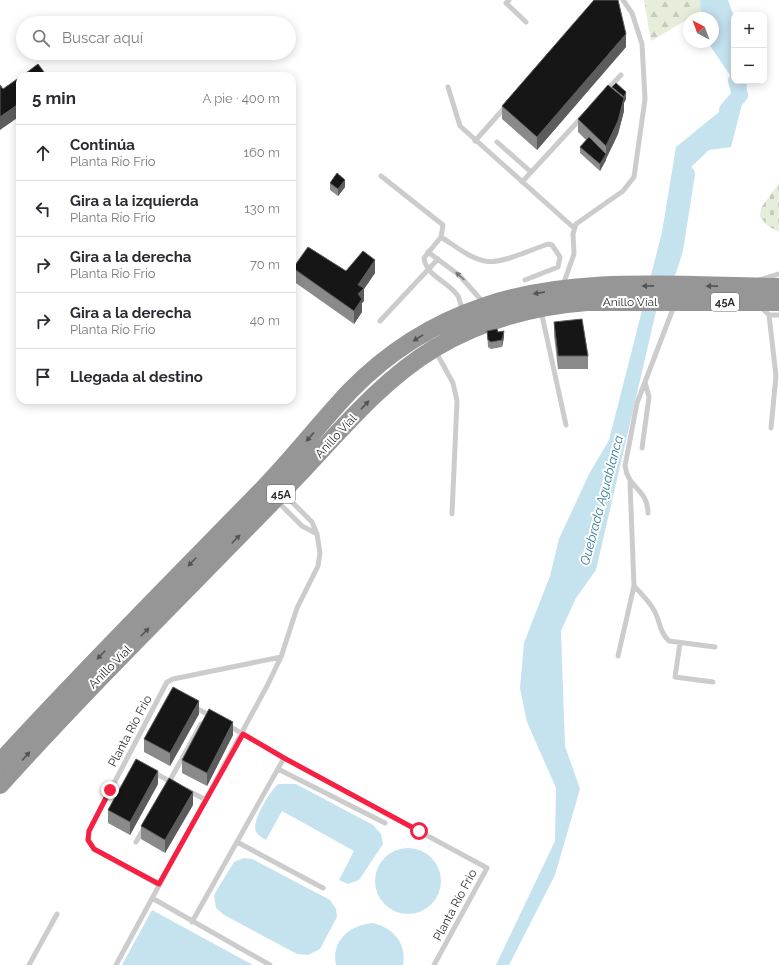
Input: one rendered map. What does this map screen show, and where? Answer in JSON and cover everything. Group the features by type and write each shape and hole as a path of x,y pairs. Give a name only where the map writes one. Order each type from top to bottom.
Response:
{"highway":[{"name":"Anillo Víal","path":"674,296 737,287 779,287"},
{"name":"Anillo Víal","path":"0,762 52,705 267,485 351,391 379,365 404,347 443,324 486,306 523,295 561,289 755,302 774,308"},
{"name":"Anillo Víal","path":"0,785 66,711 279,496 388,382 434,349 485,323 540,308 587,302 619,294"}],"lane":[{"path":"509,0 506,3 526,22"},
{"path":"561,289 574,254 574,228 582,219 623,191 634,177 645,99 642,44 632,13 623,0"},
{"path":"605,92 621,75"},
{"path":"448,87 460,126 574,228"},
{"path":"475,141 511,100"},
{"path":"522,182 584,115"},
{"path":"497,142 531,172"},
{"path":"381,176 438,219 443,225 441,237 424,258 428,269 458,296 464,314"},
{"path":"441,237 477,259 486,262 496,261 548,244 556,248 560,257 558,267 525,280"},
{"path":"428,252 459,275 476,292 486,306"},
{"path":"380,321 438,259"},
{"path":"737,287 779,274"},
{"path":"648,513 648,502 644,495 630,482 626,475 624,466 637,403 674,296"},
{"path":"540,308 566,425"},
{"path":"774,308 779,315"},
{"path":"771,428 776,376 774,308"},
{"path":"434,349 453,383 457,401 452,514"},
{"path":"642,448 649,397 645,382"},
{"path":"618,656 634,586 630,482"},
{"path":"279,496 297,521 317,534"},
{"path":"116,965 159,884 243,734 281,657 297,608 318,566 320,553 317,534 312,522 279,496"},
{"path":"634,586 648,601 655,612 663,636 669,641 715,647"},
{"path":"680,643 675,677 713,682"},
{"name":"Planta Río Frio","path":"159,884 94,849 88,840 89,831 167,682 173,679 281,657"},
{"path":"186,702 218,720"},
{"path":"165,788 206,714"},
{"name":"Planta Río Frio","path":"225,724 284,758 487,868 434,965"},
{"path":"192,922 284,758"},
{"path":"278,769 385,823"},
{"path":"149,770 175,784"},
{"path":"181,787 206,800"},
{"path":"136,842 147,822"},
{"path":"237,842 323,888"},
{"path":"152,898 270,965"},
{"path":"29,965 57,914"}],"green space":[{"path":"644,0 720,0 700,12 683,12 683,22 651,41"},
{"path":"779,183 779,232 768,226 760,217 761,208"}],"water":[{"path":"700,0 728,0 732,12 731,12 731,77 712,48 719,48 719,12 701,12"},
{"path":"736,84 747,84 731,147 709,150 689,169 596,570 576,598 561,631 565,746 580,789 555,875 509,965 496,965 555,841 556,788 527,722 520,688 524,643 550,576 559,539 589,474 609,440 662,232 676,147 740,95"},
{"path":"278,784 296,784 373,825 381,834 383,844 359,880 348,884 339,880 354,851 282,811 266,840 256,832 256,821 262,807 270,793"},
{"path":"402,848 414,848 426,853 436,863 441,875 439,894 426,909 414,914 402,914 390,909 380,899 375,887 375,875 380,863 390,853"},
{"path":"244,858 252,859 330,900 336,909 337,917 320,949 308,955 297,954 224,915 216,908 214,895 234,862"},
{"path":"152,910 253,965 122,965"},
{"path":"373,923 387,929 401,943 404,957 403,965 336,965 336,948 344,935 357,927"}],"building":[{"path":"594,0 618,0 626,34 537,137 502,106"},
{"path":"38,64 44,72 27,72"},
{"path":"16,80 16,106 0,117 0,85 3,89"},
{"path":"616,83 626,92 624,97 612,87"},
{"path":"608,85 624,98 618,121 606,146 578,119"},
{"path":"589,137 606,154 600,164 580,147"},
{"path":"337,173 345,180 338,189 330,183"},
{"path":"308,247 346,271 363,251 375,260 358,285 364,288 358,294 362,299 354,311 296,270 296,264"},
{"path":"582,319 588,356 558,356 554,322"},
{"path":"497,329 498,332 504,331 502,340 491,342 488,340 487,331"},
{"path":"173,687 199,701 170,753 144,739"},
{"path":"209,709 233,722 207,773 182,760"},
{"path":"136,759 158,771 130,822 108,810"},
{"path":"169,778 193,792 165,840 141,826"}],"waterway":[{"name":"Quebrada Aguablanca","path":"727,110 740,95 737,84"},
{"name":"Quebrada Aguablanca","path":"660,296 675,250 687,174"}],"route":[{"path":"110,790 89,831 88,840 94,849 159,884 243,734 284,758 419,831"}]}
